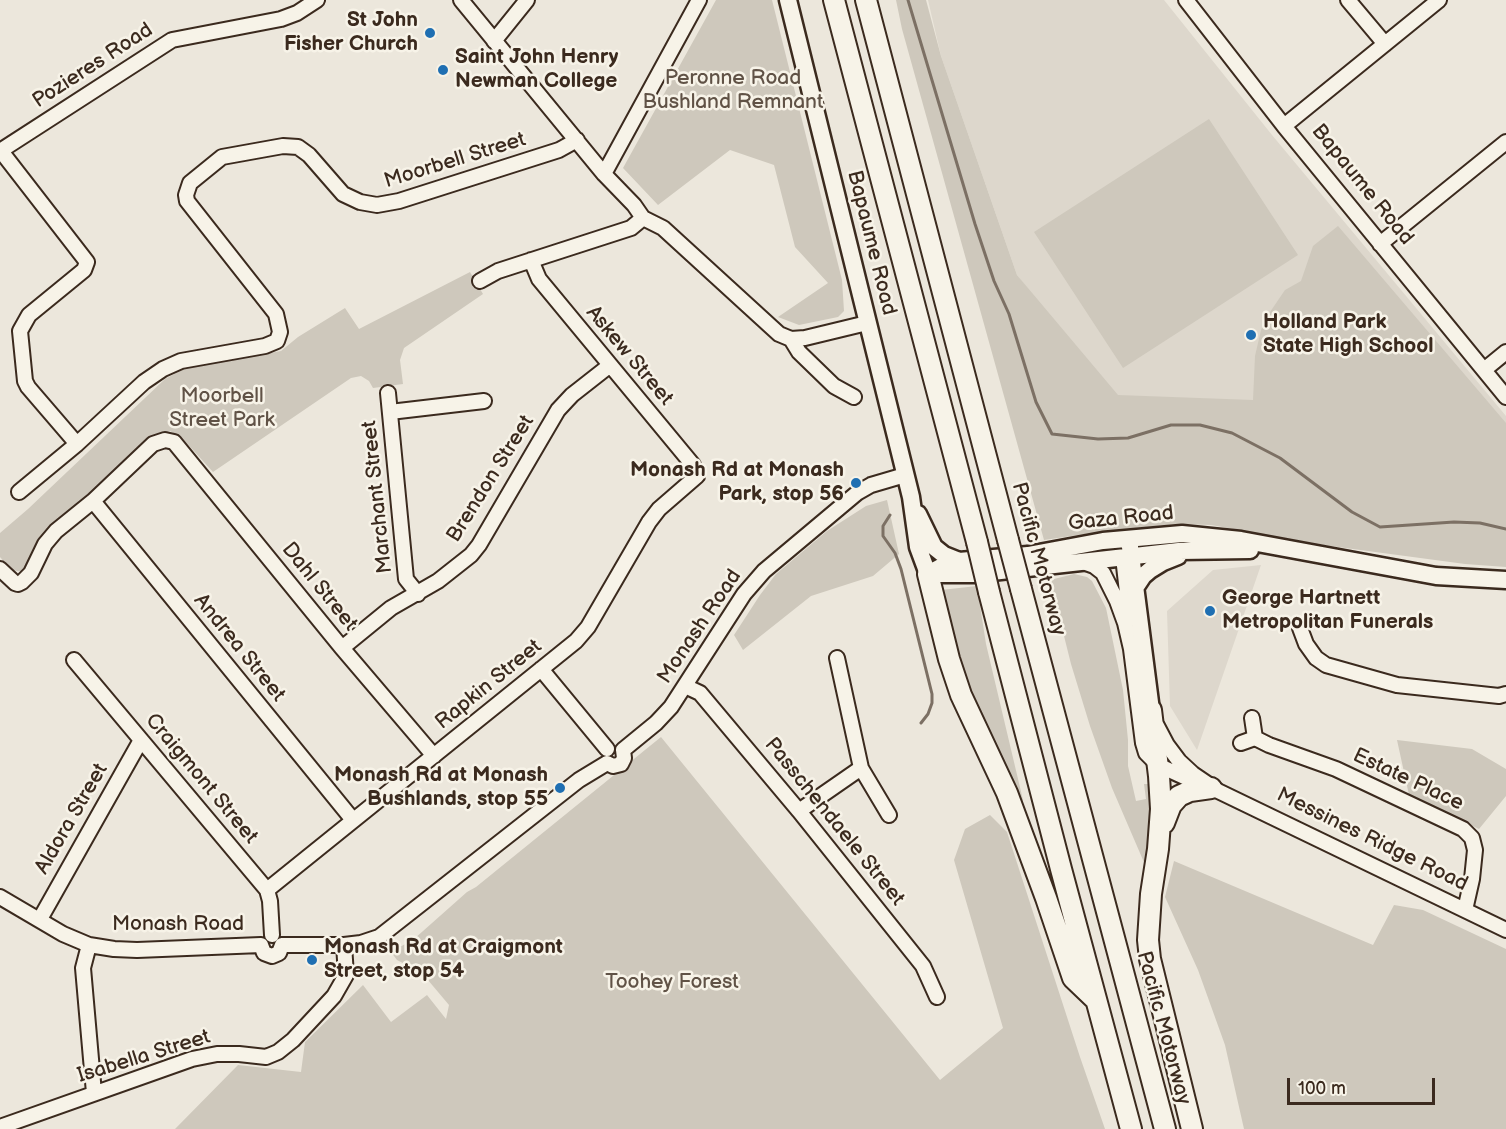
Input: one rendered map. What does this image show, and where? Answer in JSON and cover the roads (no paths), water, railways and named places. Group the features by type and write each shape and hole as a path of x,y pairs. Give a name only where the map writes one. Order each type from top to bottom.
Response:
{"highway":[{"path":"834,0 1131,1129"},
{"name":"Pacific Motorway","path":"866,0 1165,1129"},
{"path":"928,574 946,652 961,695 1007,793 1073,978 1096,1000"},
{"path":"1151,710 1161,798 1148,940 1164,1024 1192,1129"},
{"path":"1159,834 1169,808 1176,799 1190,791 1215,790"}],"main road":[{"name":"Bapaume Road","path":"788,0 911,497 934,547 948,558 959,561"},
{"name":"Bapaume Road","path":"911,497 918,547 928,574"},
{"name":"Gaza Road","path":"928,574 948,563 959,561 1028,555 1091,542 1182,534 1241,540 1436,576 1506,580"},
{"name":"Messines Ridge Road","path":"1126,538 1151,710"},
{"name":"Gaza Road","path":"928,574 974,574 1196,550 1221,549 1310,554"},
{"path":"1135,588 1143,576 1159,564 1196,550"}],"street":[{"name":"Pozieres Road","path":"0,151 172,40 281,19 297,13 317,0"},
{"path":"461,0 643,218 663,228 773,329 791,339 805,338 867,323"},
{"path":"494,41 527,0"},
{"path":"604,174 699,0"},
{"name":"Bapaume Road","path":"1186,0 1284,126 1506,397"},
{"path":"1348,0 1385,45"},
{"path":"1284,126 1439,0"},
{"name":"Moorbell Street","path":"19,492 144,382 163,369 181,361 265,346 277,341 280,332 276,314 187,201 186,195 190,183 222,157 283,146 298,147 309,154 343,194 360,202 377,205 399,201 559,150 577,140"},
{"path":"1380,244 1506,142"},
{"path":"0,151 86,260 84,270 28,315 20,331 25,381 76,444"},
{"path":"480,281 498,271 632,228 643,218"},
{"name":"Askew Street","path":"531,260 539,279 693,465 697,477"},
{"path":"791,339 799,352 834,386 854,398"},
{"path":"1484,370 1506,352"},
{"name":"Brendon Street","path":"342,648 391,608 438,581 471,555 558,410 572,395 609,366"},
{"name":"Marchant Street","path":"388,393 406,579 418,594"},
{"path":"390,412 484,401"},
{"name":"Dahl Street","path":"93,501 153,444 165,440 174,442 342,648 434,756"},
{"name":"Monash Road","path":"0,897 63,934 89,945 114,949 261,945 264,938 344,945 361,943 379,937 579,780 607,763 614,766 621,764 624,758 623,750 656,723 671,707 744,594 764,571 857,493 871,485 904,474"},
{"name":"Rapkin Street","path":"267,891 576,641 649,522 659,509 697,477"},
{"path":"0,569 10,580 18,584 31,573 45,544 56,531 93,501"},
{"name":"Andrea Street","path":"93,501 353,820"},
{"path":"1128,557 1131,648 1143,746 1149,758 1158,765"},
{"path":"1078,562 1094,566 1104,575 1123,616 1131,648"},
{"path":"1300,628 1306,644 1316,658 1326,665 1397,685 1499,696 1506,694"},
{"path":"837,657 861,768 889,815"},
{"name":"Craigmont Street","path":"74,660 267,891"},
{"path":"541,669 607,748"},
{"name":"Passchendaele Street","path":"685,686 700,693 799,811 923,966 937,997"},
{"name":"Messines Ridge Road","path":"1151,710 1159,731 1174,756 1189,771 1215,790"},
{"path":"1241,743 1255,738 1252,718"},
{"name":"Estate Place","path":"1255,738 1336,769 1464,829 1472,838 1475,850 1472,879 1465,910"},
{"name":"Aldora Street","path":"40,919 141,740"},
{"path":"607,748 616,746 623,750"},
{"path":"607,748 604,755 607,763"},
{"name":"Messines Ridge Road","path":"1158,765 1215,790 1506,930"},
{"path":"799,811 861,768"},
{"path":"267,891 277,940"},
{"path":"89,945 83,968 94,1093"},
{"name":"Isabella Street","path":"0,1127 192,1059 217,1054 266,1057 278,1052 293,1040 334,996 346,975 344,945"}],"waterway":[{"path":"908,0 975,224 994,281 1009,314 1036,402 1052,434 1098,439 1128,438 1171,425 1200,425 1232,433 1280,458 1352,512 1380,527 1454,522 1480,523 1506,529"},
{"path":"890,515 883,526 883,536 895,553 901,569 932,694 928,714 921,723"}],"place":[{"name":"St John Fisher Church","path":"430,33"},
{"name":"Saint John Henry Newman College","path":"443,70"},
{"name":"Holland Park State High School","path":"1251,335"},
{"name":"Monash Rd at Monash Park, stop 56","path":"856,483"},
{"name":"George Hartnett Metropolitan Funerals","path":"1210,611"},
{"name":"Monash Rd at Monash Bushlands, stop 55","path":"560,788"},
{"name":"Monash Rd at Craigmont Street, stop 54","path":"312,960"}],"park label":[{"name":"Peronne Road Bushland Remnant","path":"733,91"},
{"name":"Moorbell Street Park","path":"222,409"},
{"name":"Toohey Forest","path":"672,983"}]}
